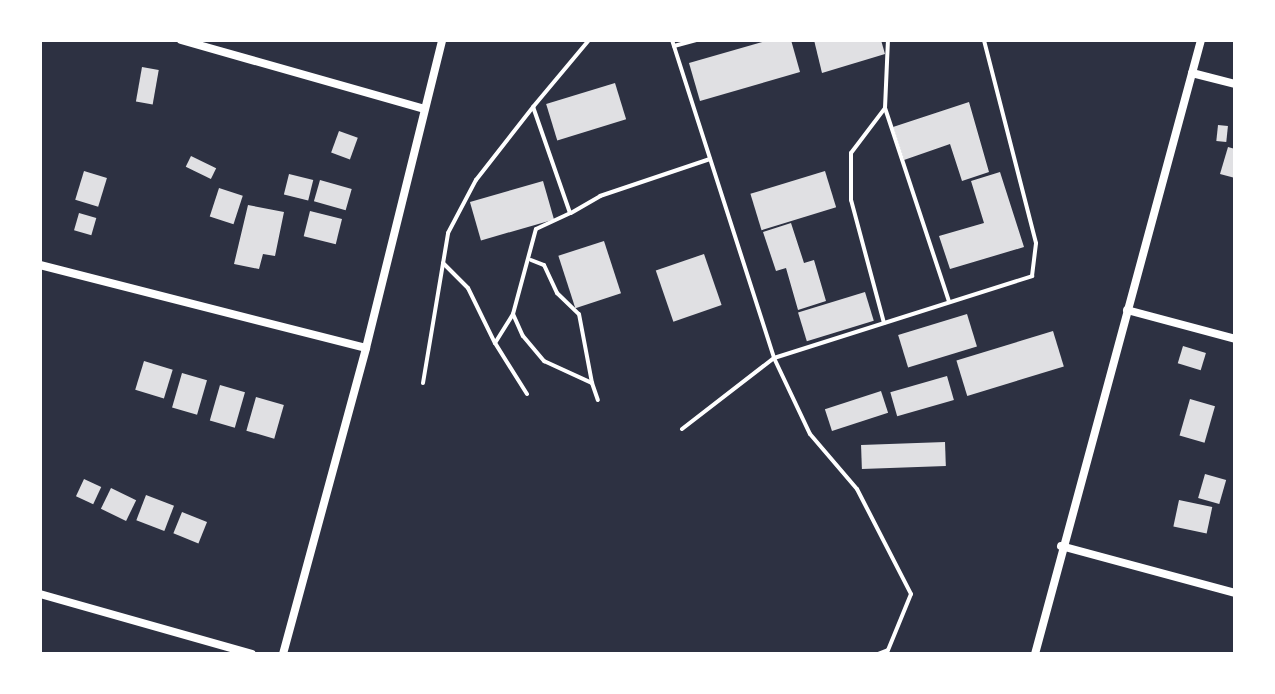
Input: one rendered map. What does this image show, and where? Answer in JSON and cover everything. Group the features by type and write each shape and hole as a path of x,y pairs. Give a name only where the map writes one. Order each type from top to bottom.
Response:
{"street":[{"path":"181,40 421,108"},
{"path":"283,654 366,348 421,108 442,40"},
{"path":"1035,654 1061,546 1201,40"},
{"path":"1192,73 1235,84"},
{"path":"40,265 366,348"},
{"path":"1127,310 1235,339"},
{"path":"1061,546 1235,593"},
{"path":"40,594 252,654"}],"path":[{"path":"423,383 443,263 458,208 533,107 589,40"},
{"path":"696,40 673,43 774,358 810,434 857,489 911,594 888,650 878,654"},
{"path":"888,40 885,108 949,302"},
{"path":"682,429 774,358 1032,276 1036,243 984,40"},
{"path":"533,107 570,213"},
{"path":"884,323 851,200 851,153 885,108"},
{"path":"495,343 513,314 531,260 536,229 600,196 710,159"},
{"path":"531,260 544,265 557,293 579,314 598,400"},
{"path":"443,263 468,288 495,343 527,394"},
{"path":"513,314 523,336 544,361 592,383"}],"building":[{"path":"769,40 791,40 800,72 700,101 689,63"},
{"path":"814,40 881,40 885,54 822,73"},
{"path":"142,67 159,70 153,104 136,101"},
{"path":"615,83 626,119 557,140 546,104"},
{"path":"969,102 989,172 962,181 950,144 904,160 893,127"},
{"path":"1218,125 1228,126 1226,142 1216,141"},
{"path":"339,131 358,138 350,159 331,153"},
{"path":"1228,147 1235,149 1235,178 1220,174"},
{"path":"191,156 216,168 211,179 186,167"},
{"path":"84,171 107,178 98,207 75,200"},
{"path":"825,171 836,207 762,230 750,194"},
{"path":"1000,172 1024,247 950,269 939,236 984,223 971,181"},
{"path":"289,174 313,180 308,200 284,194"},
{"path":"320,180 352,189 346,210 314,201"},
{"path":"543,181 554,219 481,240 470,202"},
{"path":"219,188 243,196 234,224 210,217"},
{"path":"248,205 284,212 275,256 263,254 259,269 234,264"},
{"path":"310,211 342,219 336,244 304,236"},
{"path":"79,213 96,218 91,235 74,230"},
{"path":"791,223 804,263 814,260 826,301 798,310 786,268 776,271 763,232"},
{"path":"604,241 621,293 575,308 558,256"},
{"path":"704,254 722,305 673,322 656,271"},
{"path":"865,292 874,321 807,341 798,312"},
{"path":"967,314 977,347 908,368 898,335"},
{"path":"1053,331 1064,366 967,396 956,361"},
{"path":"1183,346 1206,353 1201,370 1178,363"},
{"path":"144,361 173,370 164,398 135,390"},
{"path":"182,373 207,380 197,415 172,408"},
{"path":"947,376 954,400 897,416 890,392"},
{"path":"220,385 245,392 235,428 210,421"},
{"path":"881,391 888,413 832,431 825,409"},
{"path":"256,397 284,405 274,439 246,431"},
{"path":"1190,399 1215,406 1205,443 1180,436"},
{"path":"945,442 946,466 862,469 861,445"},
{"path":"1205,474 1226,480 1219,504 1198,498"},
{"path":"84,479 101,487 93,504 76,496"},
{"path":"111,488 136,500 126,521 101,509"},
{"path":"146,495 174,506 164,531 136,520"},
{"path":"1179,500 1212,507 1207,533 1173,526"},
{"path":"182,512 207,522 198,543 173,533"}]}
